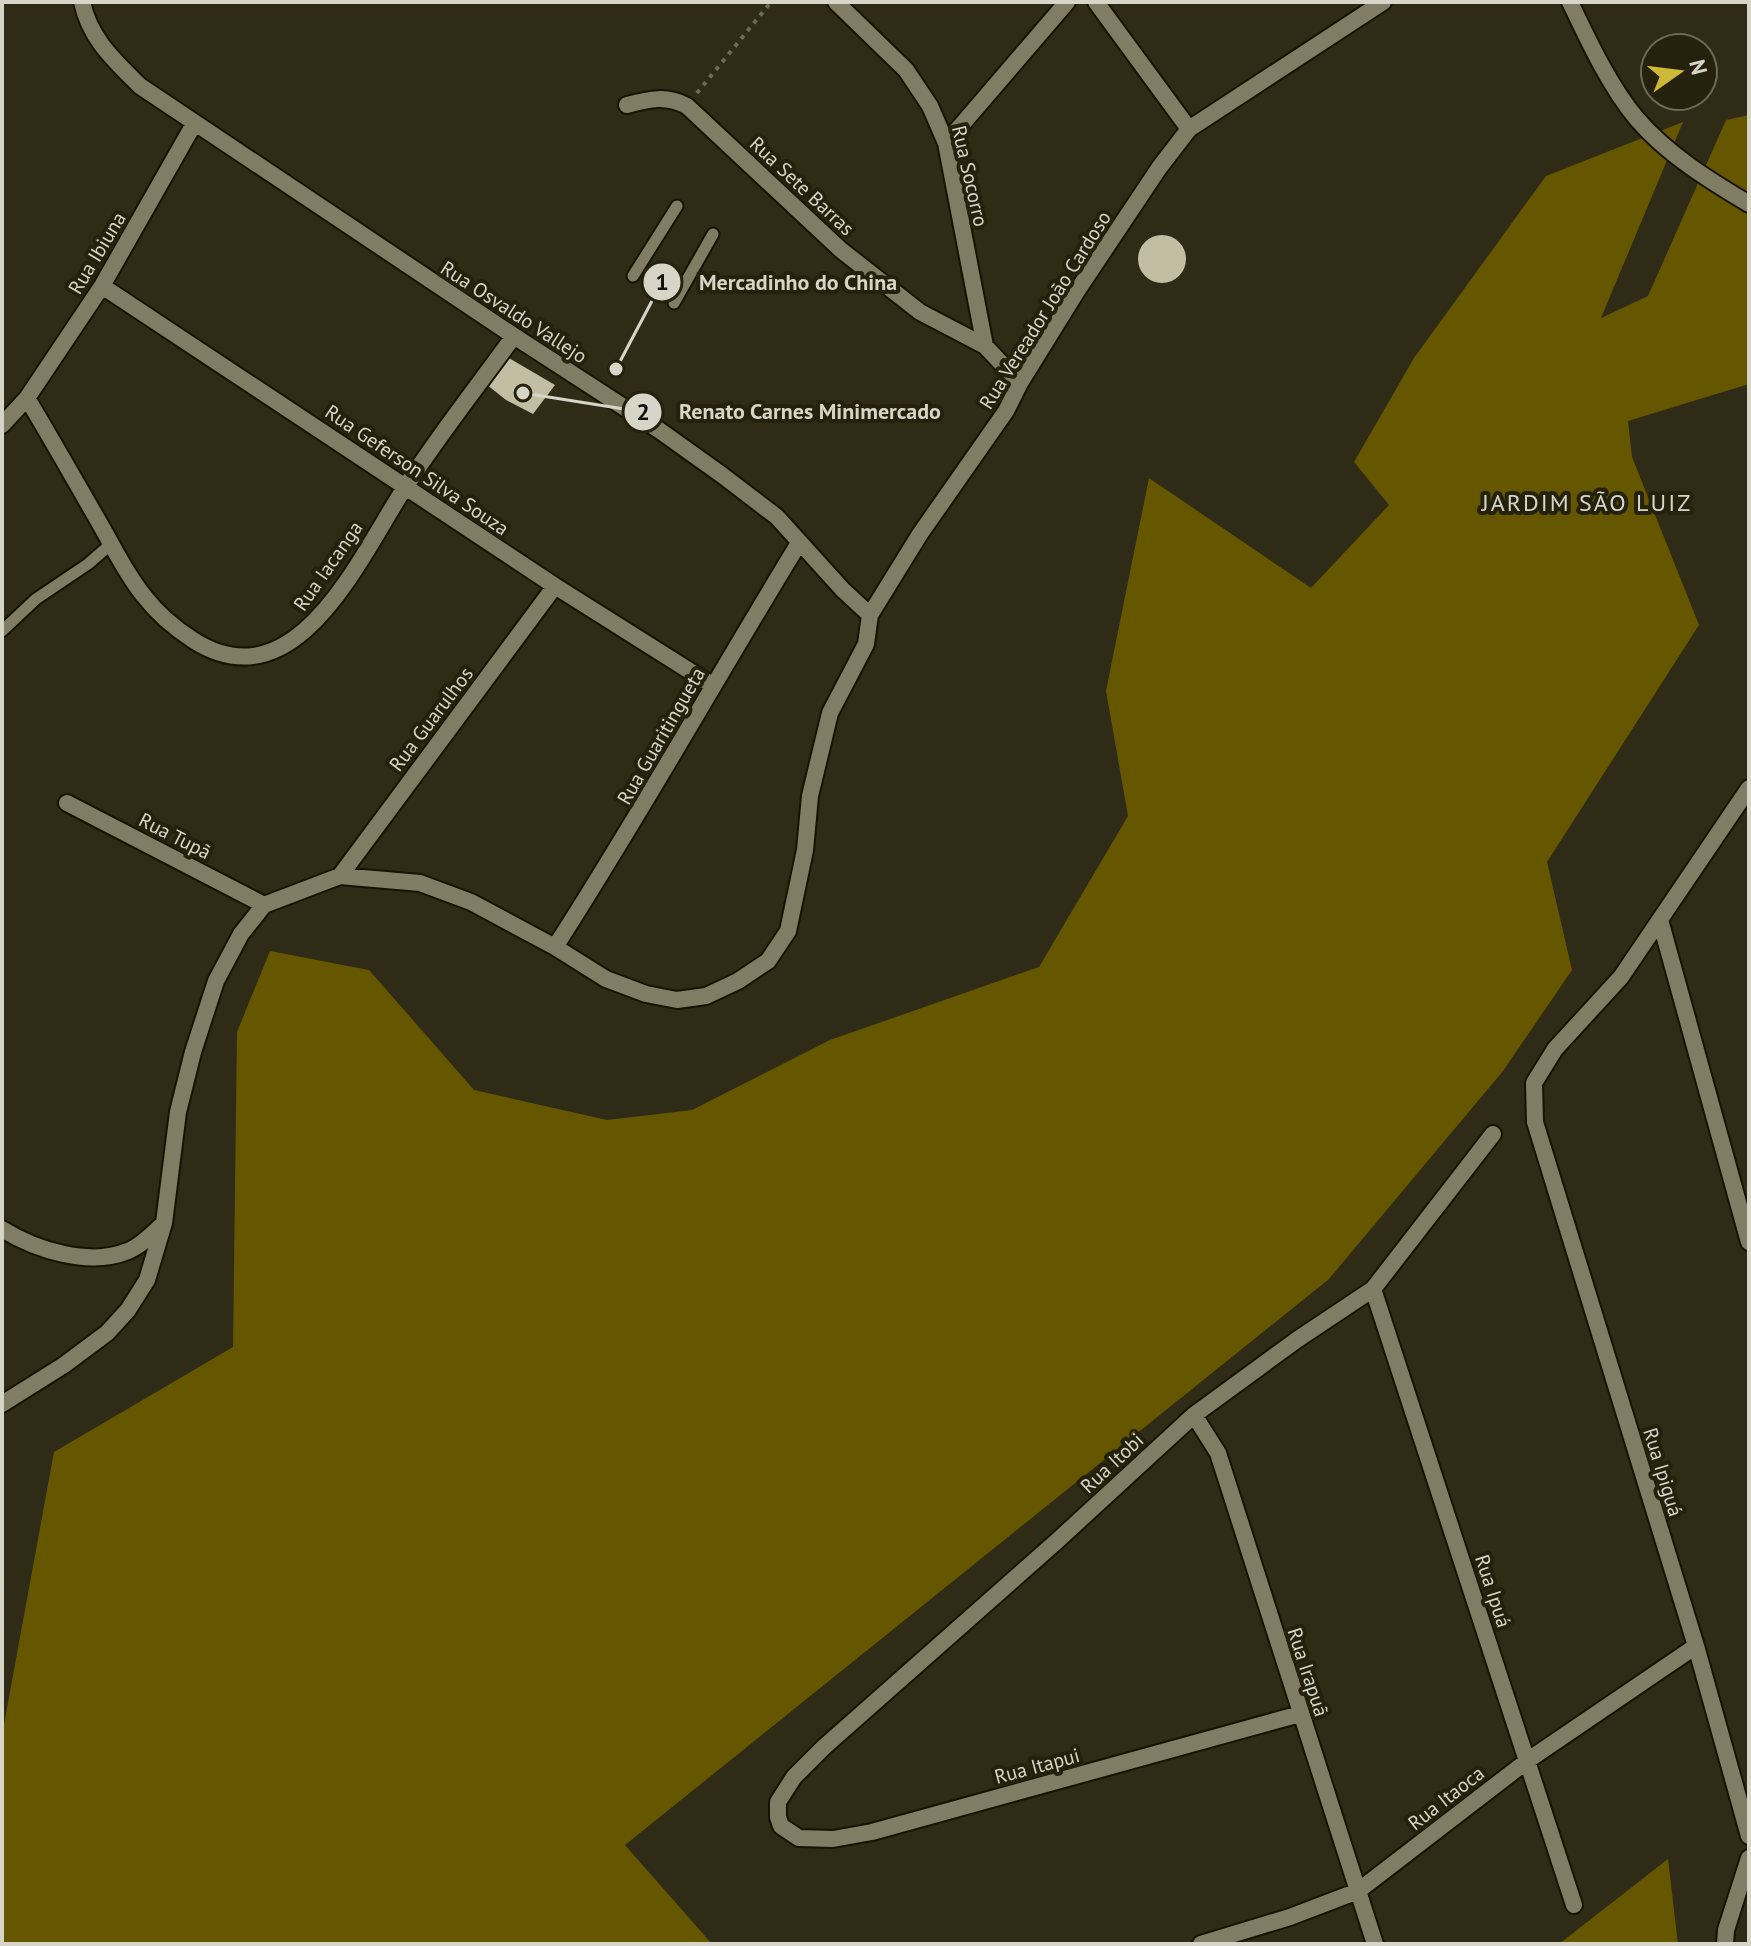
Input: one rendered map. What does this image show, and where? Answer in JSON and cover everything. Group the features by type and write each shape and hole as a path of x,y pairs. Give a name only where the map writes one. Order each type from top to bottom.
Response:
{"street":[{"name":"Rua Osvaldo Vallejo","path":"82,2 94,36 106,53 140,86 709,466 777,517 870,615"},
{"name":"Rua Socorro","path":"836,2 906,70 930,106 946,143 985,346"},
{"path":"946,143 1067,2"},
{"path":"1096,2 1189,129"},
{"name":"Rua Vereador João Cardoso","path":"340,876 420,883 471,902 555,947 606,979 646,994 677,1000 706,996 738,981 768,961 788,931 805,850 810,796 830,713 866,644 870,615 920,534 1006,411 1077,291 1159,168 1189,129 1363,7 1383,2"},
{"path":"1570,2 1595,54 1637,118 1692,169 1749,204"},
{"path":"627,105 672,98 687,106"},
{"name":"Rua Sete Barras","path":"687,106 841,250 920,312 985,346 1020,383"},
{"name":"Rua Ibiuna","path":"2,425 27,398 102,286 194,124"},
{"name":"Rua Geferson Silva Souza","path":"102,286 555,586 712,685"},
{"name":"Rua Iacanga","path":"27,398 145,598 180,632 210,651 238,658 262,656 286,645 312,626 345,583 406,486 514,336"},
{"name":"Rua Guaritingueta","path":"555,947 626,836 712,685 799,543"},
{"name":"Rua Guarulhos","path":"340,876 555,586"},
{"name":"Rua Ipiguá","path":"1749,788 1621,977 1555,1049 1534,1083 1535,1122 1696,1646 1749,1836"},
{"name":"Rua Tupã","path":"67,803 264,905"},
{"path":"2,1404 64,1365 107,1333 128,1310 147,1280 164,1223 178,1112 216,981 241,934 264,905 340,876"},
{"path":"1660,920 1749,1242"},
{"name":"Rua Itobi","path":"785,1830 778,1817 778,1802 794,1777 814,1757 1194,1415 1373,1289 1493,1134"},
{"path":"2,1229 58,1253 109,1256 131,1251 164,1223"},
{"name":"Rua Ipuá","path":"1373,1289 1574,1905"},
{"name":"Rua Irapuã","path":"1194,1415 1218,1453 1375,1944"},
{"name":"Rua Itaoca","path":"1201,1944 1290,1917 1358,1891 1527,1761 1696,1646"},
{"name":"Rua Itapui","path":"785,1830 799,1838 815,1840 872,1832 1300,1714"},
{"path":"1725,1944 1726,1930 1749,1858"}],"lane":[{"path":"633,276 677,206"},
{"path":"674,303 713,234"},
{"path":"2,631 36,599 88,564 111,544"}],"path":[{"path":"687,106 771,2"}],"shaded area":[{"path":"1749,115 1749,384 1628,421 1632,457 1699,625 1547,862 1572,970 1503,1071 1329,1279 625,1845 712,1944 2,1944 2,1735 54,1452 233,1347 237,1032 270,951 369,970 474,1090 607,1120 692,1110 830,1040 1039,967 1128,816 1106,691 1149,478 1311,588 1389,505 1354,462 1414,358 1546,176 1683,122 1601,318 1648,296 1726,120"},
{"path":"1668,1859 1678,1944 1559,1944"}],"building":[{"path":"1162,235 1179,242 1186,259 1179,276 1162,283 1145,276 1138,259 1145,242"},
{"path":"507,357 555,385 533,414 506,400 486,384"}],"place":[{"name":"Mercadinho do China","path":"616,369"},
{"name":"Renato Carnes Minimercado","path":"523,393"}],"district":[{"name":"JARDIM SÃO LUIZ","path":"1587,502"}]}
